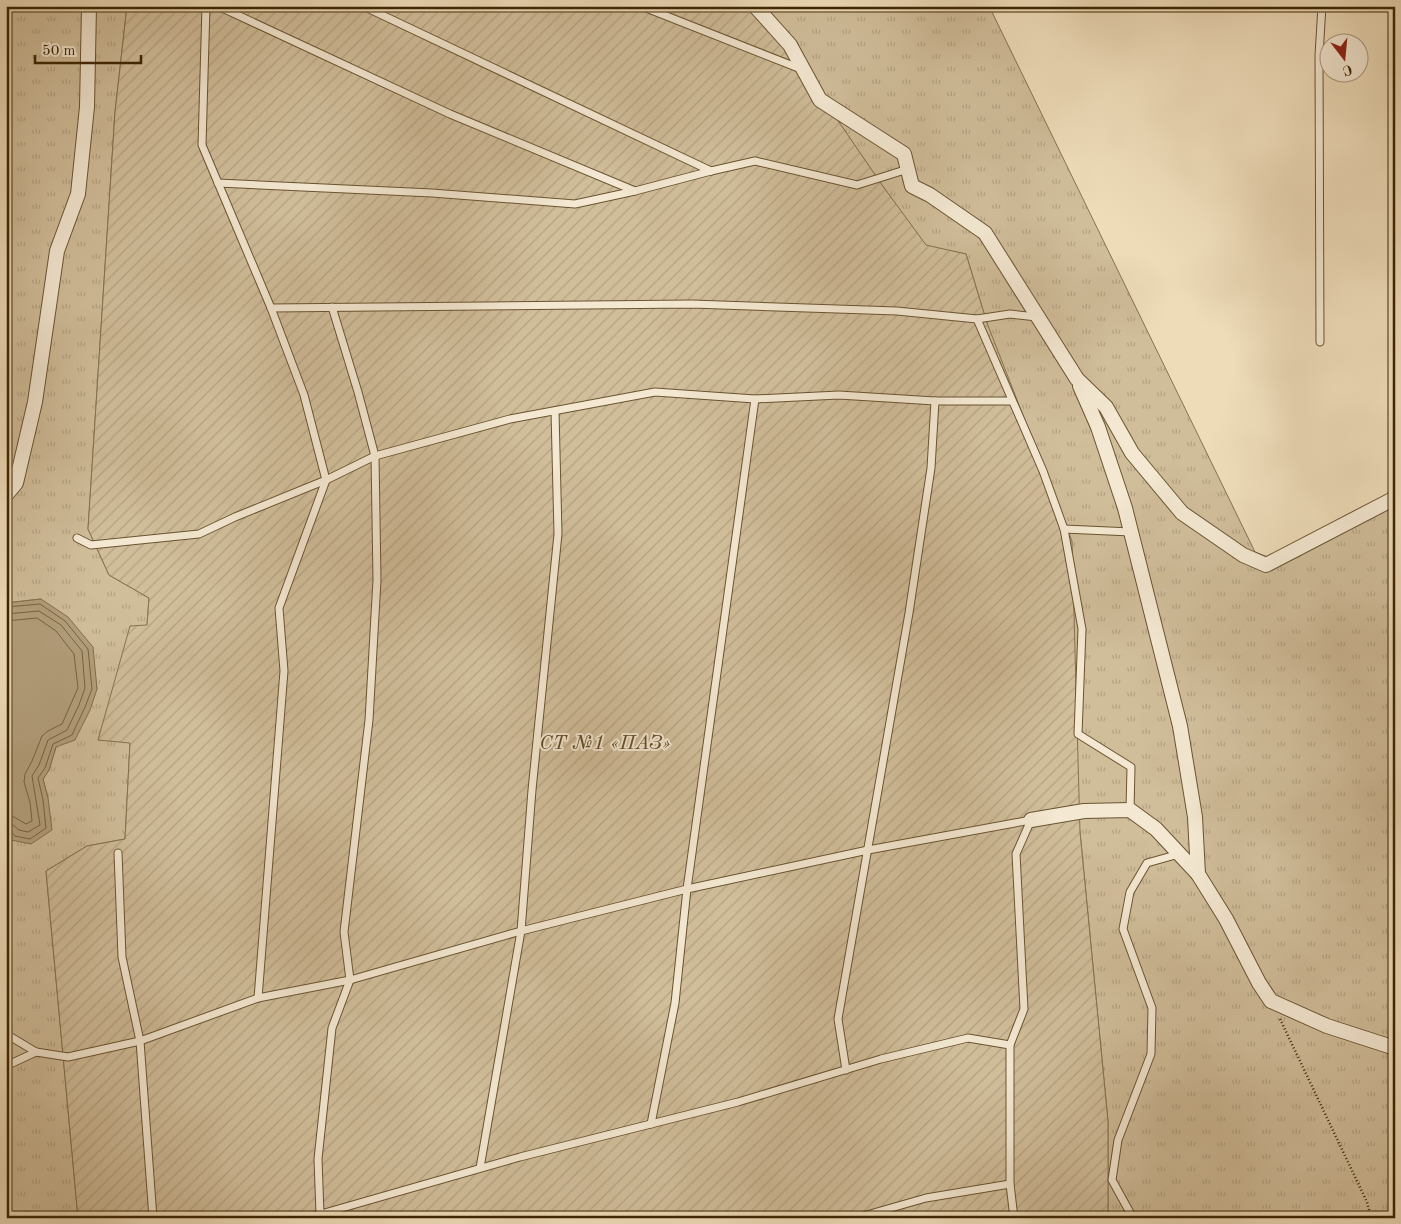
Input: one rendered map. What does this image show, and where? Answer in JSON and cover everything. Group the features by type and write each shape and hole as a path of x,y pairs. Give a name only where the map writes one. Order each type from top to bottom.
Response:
{"street":[{"path":"6,495 16,483 35,402 57,251 78,194 87,107 89,6"},
{"path":"755,6 790,45 820,100 904,154 912,186 930,195 985,233 1076,379 1098,427 1131,532 1180,726 1194,817 1198,874"},
{"path":"1076,379 1106,408 1132,453 1182,513 1243,555 1266,565 1395,498"},
{"path":"1031,820 1084,811 1130,810 1156,829 1198,874 1226,919 1258,983 1271,1001 1327,1026 1395,1048"}],"lane":[{"path":"206,6 202,146 272,308 304,395 326,480 279,608 284,671 258,998"},
{"path":"218,6 450,114 635,191"},
{"path":"363,6 711,171"},
{"path":"641,6 804,70"},
{"path":"1320,342 1319,55 1322,6"},
{"path":"218,183 432,193 575,204 755,161 857,185 908,169"},
{"path":"272,308 692,304 898,311 977,319 1010,314 1037,317"},
{"path":"320,1214 318,1158 332,1028 350,980 344,932 369,720 377,580 375,456 332,307"},
{"path":"977,319 1043,471 1064,529 1082,629 1078,734 1131,767 1130,810"},
{"path":"77,538 91,545 199,534 235,517 326,480 375,456 510,419 655,392 755,399 839,395 934,401 1012,401"},
{"path":"651,1124 674,1003 687,889 755,399"},
{"path":"846,1070 838,1019 909,613 931,468 934,401"},
{"path":"480,1168 521,931 532,790 558,534 555,410"},
{"path":"1064,529 1131,532"},
{"path":"6,1034 36,1052 68,1057 140,1042 258,998 350,980 521,931 687,889 868,850 1031,820"},
{"path":"1014,1218 1010,1184 1010,1045 1024,1009 1016,854 1031,820"},
{"path":"118,853 122,957 140,1042 153,1218"},
{"path":"1133,1218 1112,1180 1118,1140 1151,1054 1152,1008 1123,929 1130,892 1147,863 1179,854"},
{"path":"307,1218 480,1168 738,1102 846,1070 968,1038 1010,1045"},
{"path":"6,1066 36,1052"},
{"path":"856,1218 926,1198 1010,1184"}],"path":[{"path":"1271,1001 1367,1202 1371,1218"}],"green space":[{"path":"6,6 127,6 115,112 88,529 109,575 149,598 147,625 98,740 130,742 125,839 87,846 46,871 78,1218 41,1218 26,1211 22,1218 6,1218 6,832 11,840 48,798 43,779 49,770 56,747 97,689 94,669 41,599 6,603"},
{"name":"СТ №1 «ПАЗ»","path":"127,6 742,6 760,17 789,49 882,185 926,245 966,254 987,323 1072,541 1080,832 1108,1121 1108,1218 78,1218 46,871 87,846 125,839 130,743 98,740 130,626 147,625 149,598 109,575 88,529 115,112"},
{"path":"742,6 989,6 1255,552 1268,557 1395,490 1395,1218 1108,1218 1108,1121 1080,832 987,323 966,254 926,246 789,49 760,17"}],"water":[{"path":"41,599 68,617 93,647 97,689 90,710 75,740 56,747 49,770 43,779 48,798 52,830 31,844 11,840 6,832 6,603"}]}
